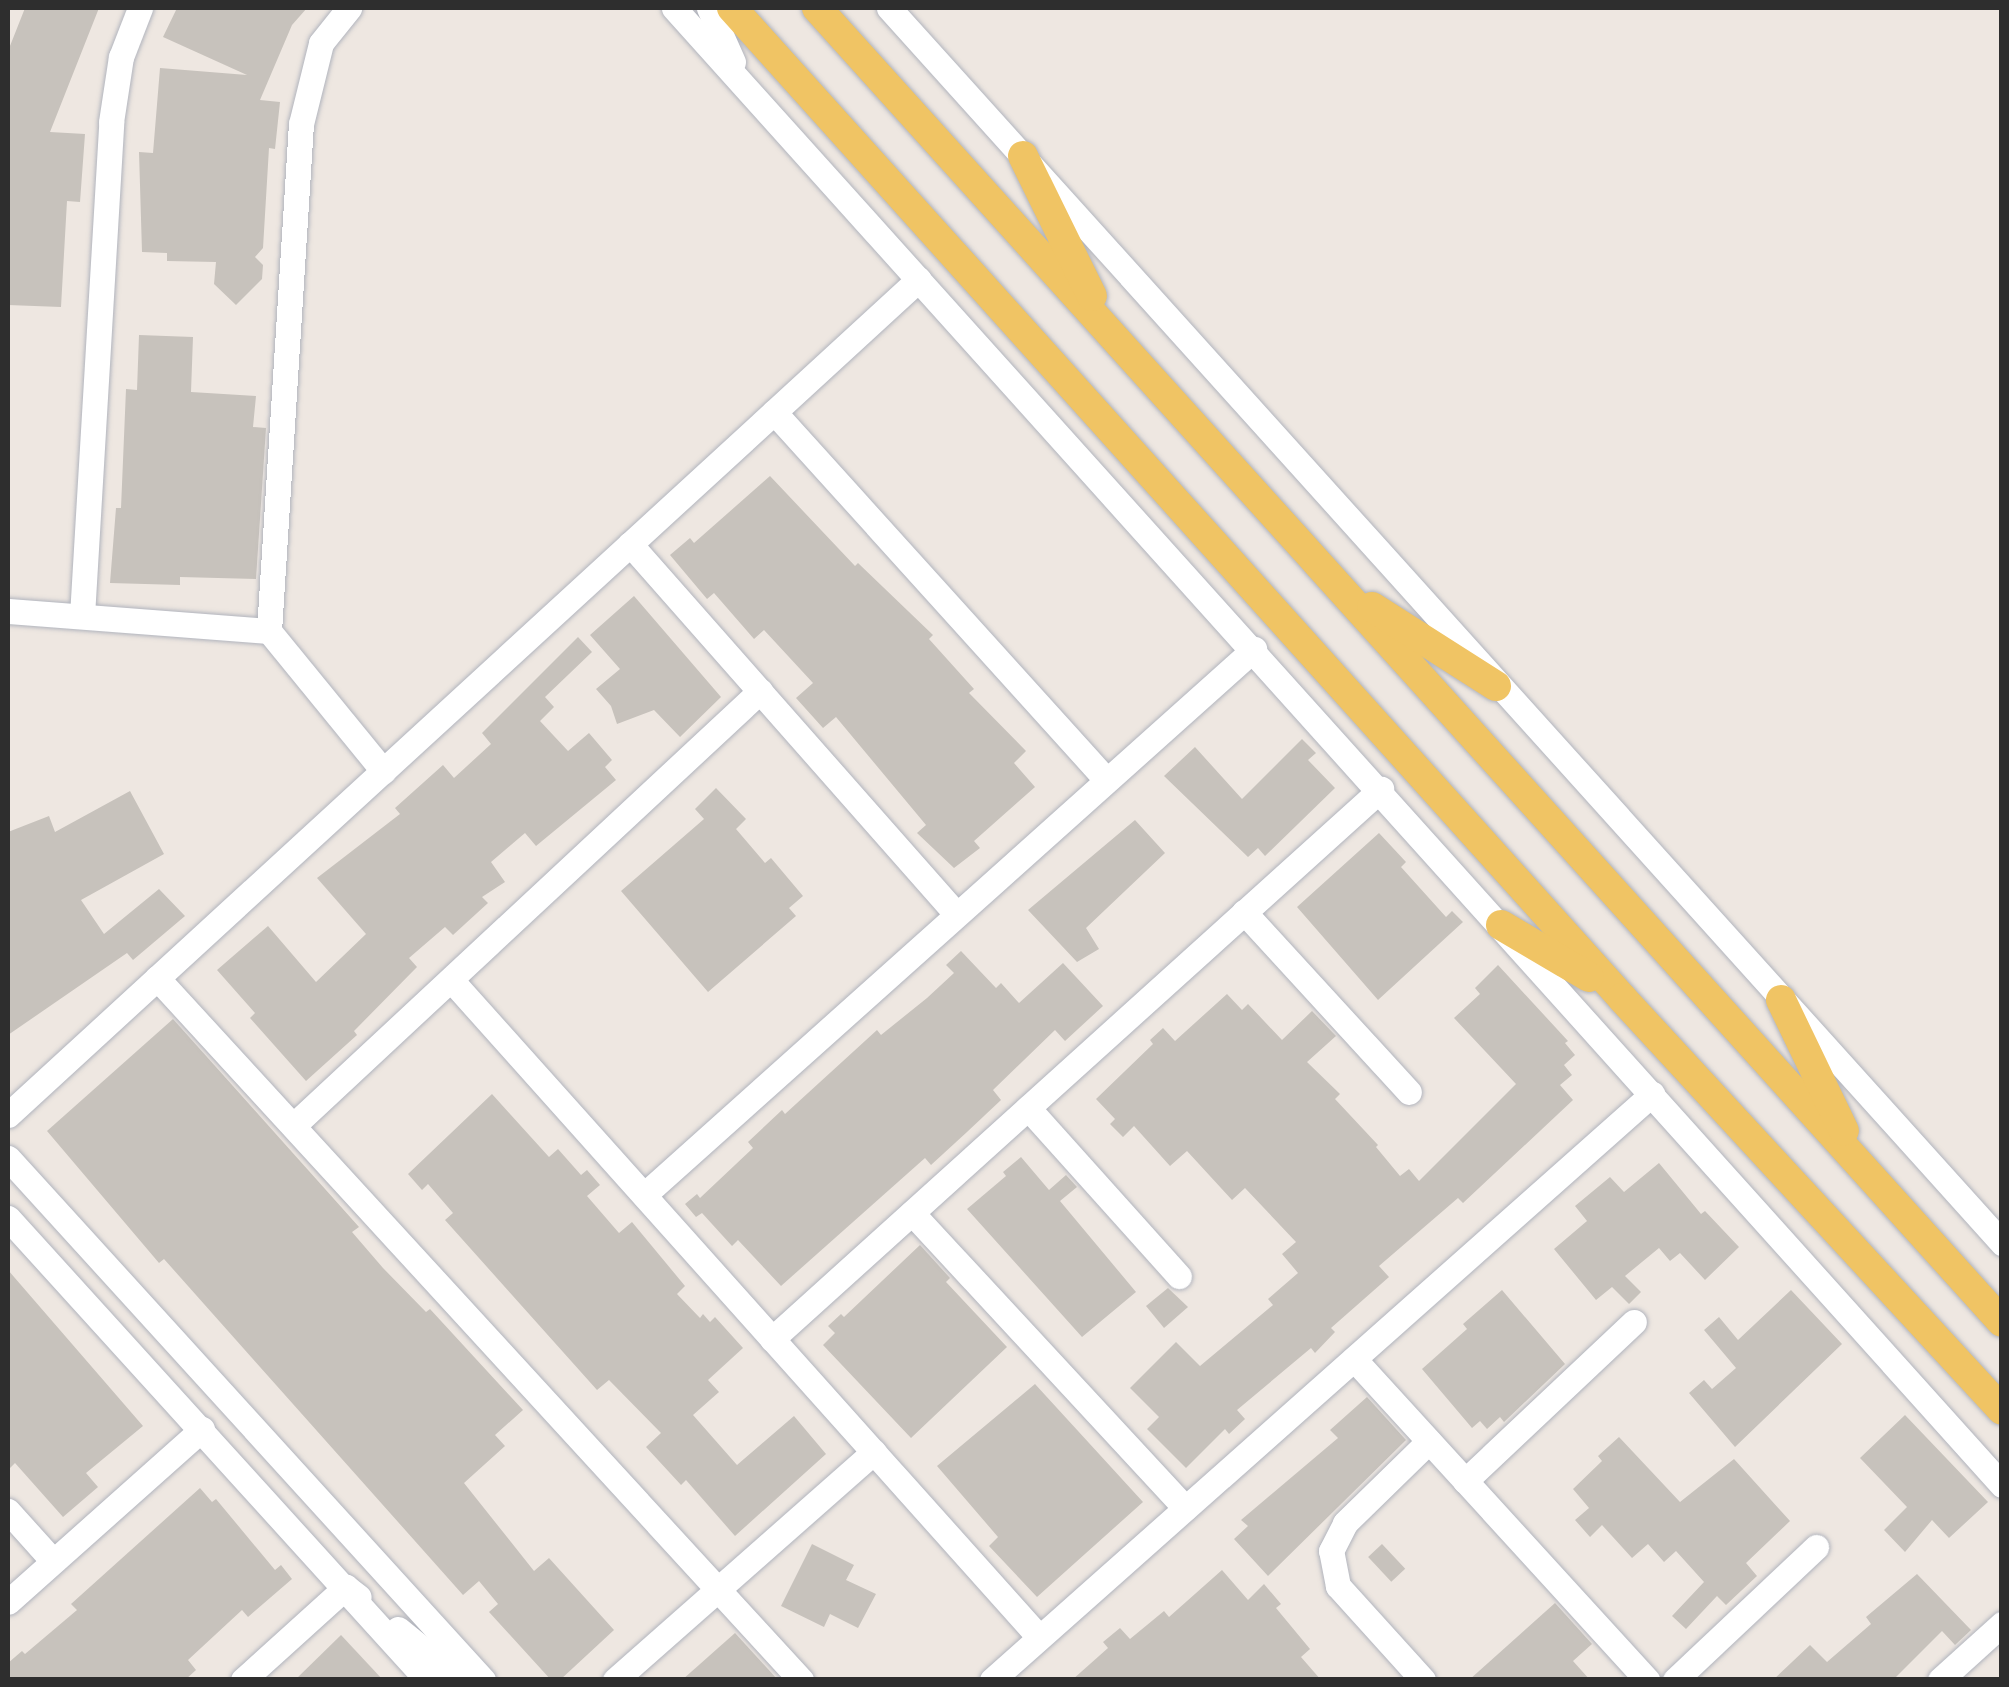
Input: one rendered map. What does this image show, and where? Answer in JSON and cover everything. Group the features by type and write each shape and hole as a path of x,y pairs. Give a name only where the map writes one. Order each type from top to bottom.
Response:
{"main road":[{"path":"732,8 1622,998 2002,1410"},
{"path":"817,8 2002,1322"},
{"path":"1022,156 1109,330"},
{"path":"1337,586 1496,686"},
{"path":"1501,925 1622,998"},
{"path":"1781,1000 1858,1160"}],"street":[{"path":"82,616 111,122 122,57 140,8"},
{"path":"349,8 322,43 301,124 269,631 383,771"},
{"path":"674,8 2002,1485"},
{"path":"709,8 742,83"},
{"path":"890,8 1496,686 2002,1243"},
{"path":"8,1115 919,279"},
{"path":"774,412 1106,779"},
{"path":"630,544 955,913"},
{"path":"8,611 269,631"},
{"path":"644,1195 1254,649"},
{"path":"294,1125 453,982 760,691"},
{"path":"772,1339 1380,789"},
{"path":"1244,912 1409,1092"},
{"path":"157,978 720,1588 800,1680"},
{"path":"453,982 1040,1637"},
{"path":"992,1680 1652,1094"},
{"path":"1028,1108 1178,1276"},
{"path":"8,1158 483,1680"},
{"path":"912,1213 1185,1508"},
{"path":"8,1218 427,1680"},
{"path":"1466,1482 1634,1322"},
{"path":"1354,1359 1647,1680"},
{"path":"8,1602 202,1429"},
{"path":"1423,1680 1338,1586 1331,1551 1345,1523 1429,1441"},
{"path":"615,1680 874,1452"},
{"path":"8,1511 54,1561"},
{"path":"1675,1680 1816,1546"},
{"path":"243,1680 346,1587"},
{"path":"346,1587 461,1680"},
{"path":"1940,1680 2002,1624"}],"building":[{"path":"25,8 99,8 50,132 85,134 80,202 67,201 61,307 8,305 8,51"},
{"path":"177,8 307,8 292,25 260,100 280,102 275,149 269,148 263,248 255,257 263,265 262,279 236,305 214,284 216,262 167,261 167,253 142,252 139,152 153,153 160,68 247,75 163,37"},
{"path":"139,335 193,337 191,392 256,396 253,427 266,428 256,579 180,577 180,585 110,583 116,508 121,508 126,389 137,390"},
{"path":"770,476 855,566 858,563 933,635 929,639 974,689 969,693 1026,751 1014,763 1035,787 974,841 980,848 954,868 917,833 926,825 836,717 823,728 796,698 813,683 764,630 754,639 714,593 707,599 670,555 690,538 694,543"},
{"path":"634,596 721,697 680,737 654,710 617,724 611,706 596,689 620,669 590,635"},
{"path":"578,637 592,652 545,697 554,707 540,721 568,751 589,733 612,760 605,767 616,780 536,846 525,833 491,862 505,882 482,897 488,903 453,935 445,927 409,958 417,967 354,1031 357,1035 306,1081 250,1018 255,1013 217,970 268,926 316,982 366,934 317,878 400,814 395,808 443,765 454,778 491,744 482,733"},
{"path":"1302,739 1316,753 1308,760 1335,788 1265,856 1258,848 1248,857 1164,776 1195,747 1242,799"},
{"path":"716,788 746,819 736,829 765,863 771,858 803,896 789,908 796,916 708,992 621,891 704,819 695,809"},
{"path":"130,791 164,854 81,900 104,934 159,889 185,916 133,960 127,953 8,1035 8,832 49,816 55,832"},
{"path":"1135,820 1165,853 1086,928 1099,949 1077,962 1028,910"},
{"path":"1379,833 1406,862 1401,867 1446,917 1452,911 1463,922 1378,1000 1297,907"},
{"path":"961,951 996,988 1001,983 1019,1003 1063,963 1103,1006 1065,1041 1055,1030 993,1090 1001,1100 967,1132 931,1165 925,1158 781,1286 738,1240 732,1246 702,1213 696,1217 685,1204 697,1194 700,1198 753,1148 748,1142 782,1110 785,1114 877,1030 881,1035 927,998 954,973 946,965"},
{"path":"1498,965 1568,1041 1565,1043 1575,1055 1564,1065 1572,1075 1560,1085 1573,1100 1463,1203 1458,1198 1379,1266 1389,1277 1331,1328 1335,1332 1315,1353 1311,1348 1237,1410 1245,1419 1229,1434 1225,1429 1186,1468 1147,1429 1159,1417 1130,1388 1176,1342 1200,1366 1273,1305 1268,1299 1298,1273 1282,1254 1296,1242 1245,1188 1232,1200 1187,1151 1170,1166 1134,1126 1123,1137 1110,1124 1115,1119 1096,1099 1153,1044 1150,1040 1163,1028 1175,1041 1227,994 1242,1010 1248,1004 1282,1040 1312,1011 1336,1036 1307,1062 1340,1094 1335,1099 1378,1145 1400,1176 1409,1169 1419,1181 1516,1084 1454,1018 1480,994 1475,988"},
{"path":"173,1019 359,1227 352,1232 383,1268 426,1312 430,1309 523,1410 495,1435 505,1446 464,1483 534,1571 549,1558 614,1630 560,1680 551,1680 489,1612 498,1604 479,1581 463,1595 164,1259 159,1263 47,1131"},
{"path":"492,1094 549,1157 558,1149 581,1175 587,1170 600,1185 587,1196 619,1233 632,1222 685,1286 677,1294 700,1318 703,1314 710,1322 715,1317 743,1348 708,1380 719,1392 693,1415 737,1465 794,1416 826,1454 735,1536 686,1480 681,1485 646,1447 661,1433 609,1380 597,1390 445,1220 453,1213 428,1184 422,1190 408,1174"},
{"path":"1021,1157 1049,1190 1066,1175 1077,1187 1060,1201 1136,1292 1082,1337 967,1209 1006,1176 1003,1172"},
{"path":"1659,1163 1701,1214 1705,1211 1739,1247 1705,1280 1680,1253 1670,1261 1659,1248 1625,1276 1641,1292 1629,1304 1612,1287 1596,1300 1554,1249 1587,1221 1575,1206 1610,1177 1624,1192"},
{"path":"920,1245 950,1278 946,1282 1007,1347 911,1438 823,1345 835,1333 828,1326 841,1314 844,1317"},
{"path":"8,1270 143,1426 86,1473 98,1487 63,1517 15,1463 8,1470"},
{"path":"1168,1288 1188,1307 1164,1328 1146,1306"},
{"path":"1502,1290 1565,1364 1504,1422 1500,1417 1487,1429 1480,1421 1472,1428 1422,1369 1467,1329 1463,1324"},
{"path":"1791,1290 1842,1344 1735,1447 1689,1393 1704,1380 1712,1389 1736,1368 1704,1330 1719,1317 1738,1340"},
{"path":"1035,1384 1143,1502 1037,1597 989,1546 998,1537 937,1466"},
{"path":"1367,1397 1406,1440 1268,1576 1234,1539 1248,1526 1241,1520 1338,1438 1330,1430"},
{"path":"1905,1415 1988,1502 1949,1538 1932,1520 1905,1552 1884,1530 1907,1507 1860,1458"},
{"path":"1619,1437 1680,1502 1734,1459 1790,1521 1746,1563 1757,1576 1726,1605 1717,1596 1686,1629 1672,1616 1704,1582 1676,1551 1664,1562 1648,1544 1632,1558 1602,1525 1590,1537 1575,1520 1589,1508 1573,1489 1602,1461 1598,1456"},
{"path":"200,1488 212,1502 216,1499 275,1570 281,1565 292,1579 248,1617 242,1610 188,1660 196,1670 185,1680 8,1680 8,1663 22,1651 25,1654 77,1610 71,1604"},
{"path":"812,1544 854,1565 846,1580 876,1594 858,1628 830,1614 824,1627 781,1606"},
{"path":"1382,1544 1405,1569 1391,1582 1368,1557"},
{"path":"1222,1570 1248,1600 1264,1584 1281,1604 1276,1608 1310,1649 1301,1657 1321,1680 1072,1680 1108,1648 1103,1642 1120,1628 1130,1639 1164,1611 1169,1617"},
{"path":"1917,1574 1971,1630 1955,1645 1942,1631 1893,1680 1773,1680 1810,1645 1827,1662 1871,1624 1866,1617"},
{"path":"1555,1603 1592,1644 1573,1661 1590,1680 1469,1680"},
{"path":"735,1633 778,1680 682,1680"},
{"path":"341,1635 383,1680 295,1680"}]}
